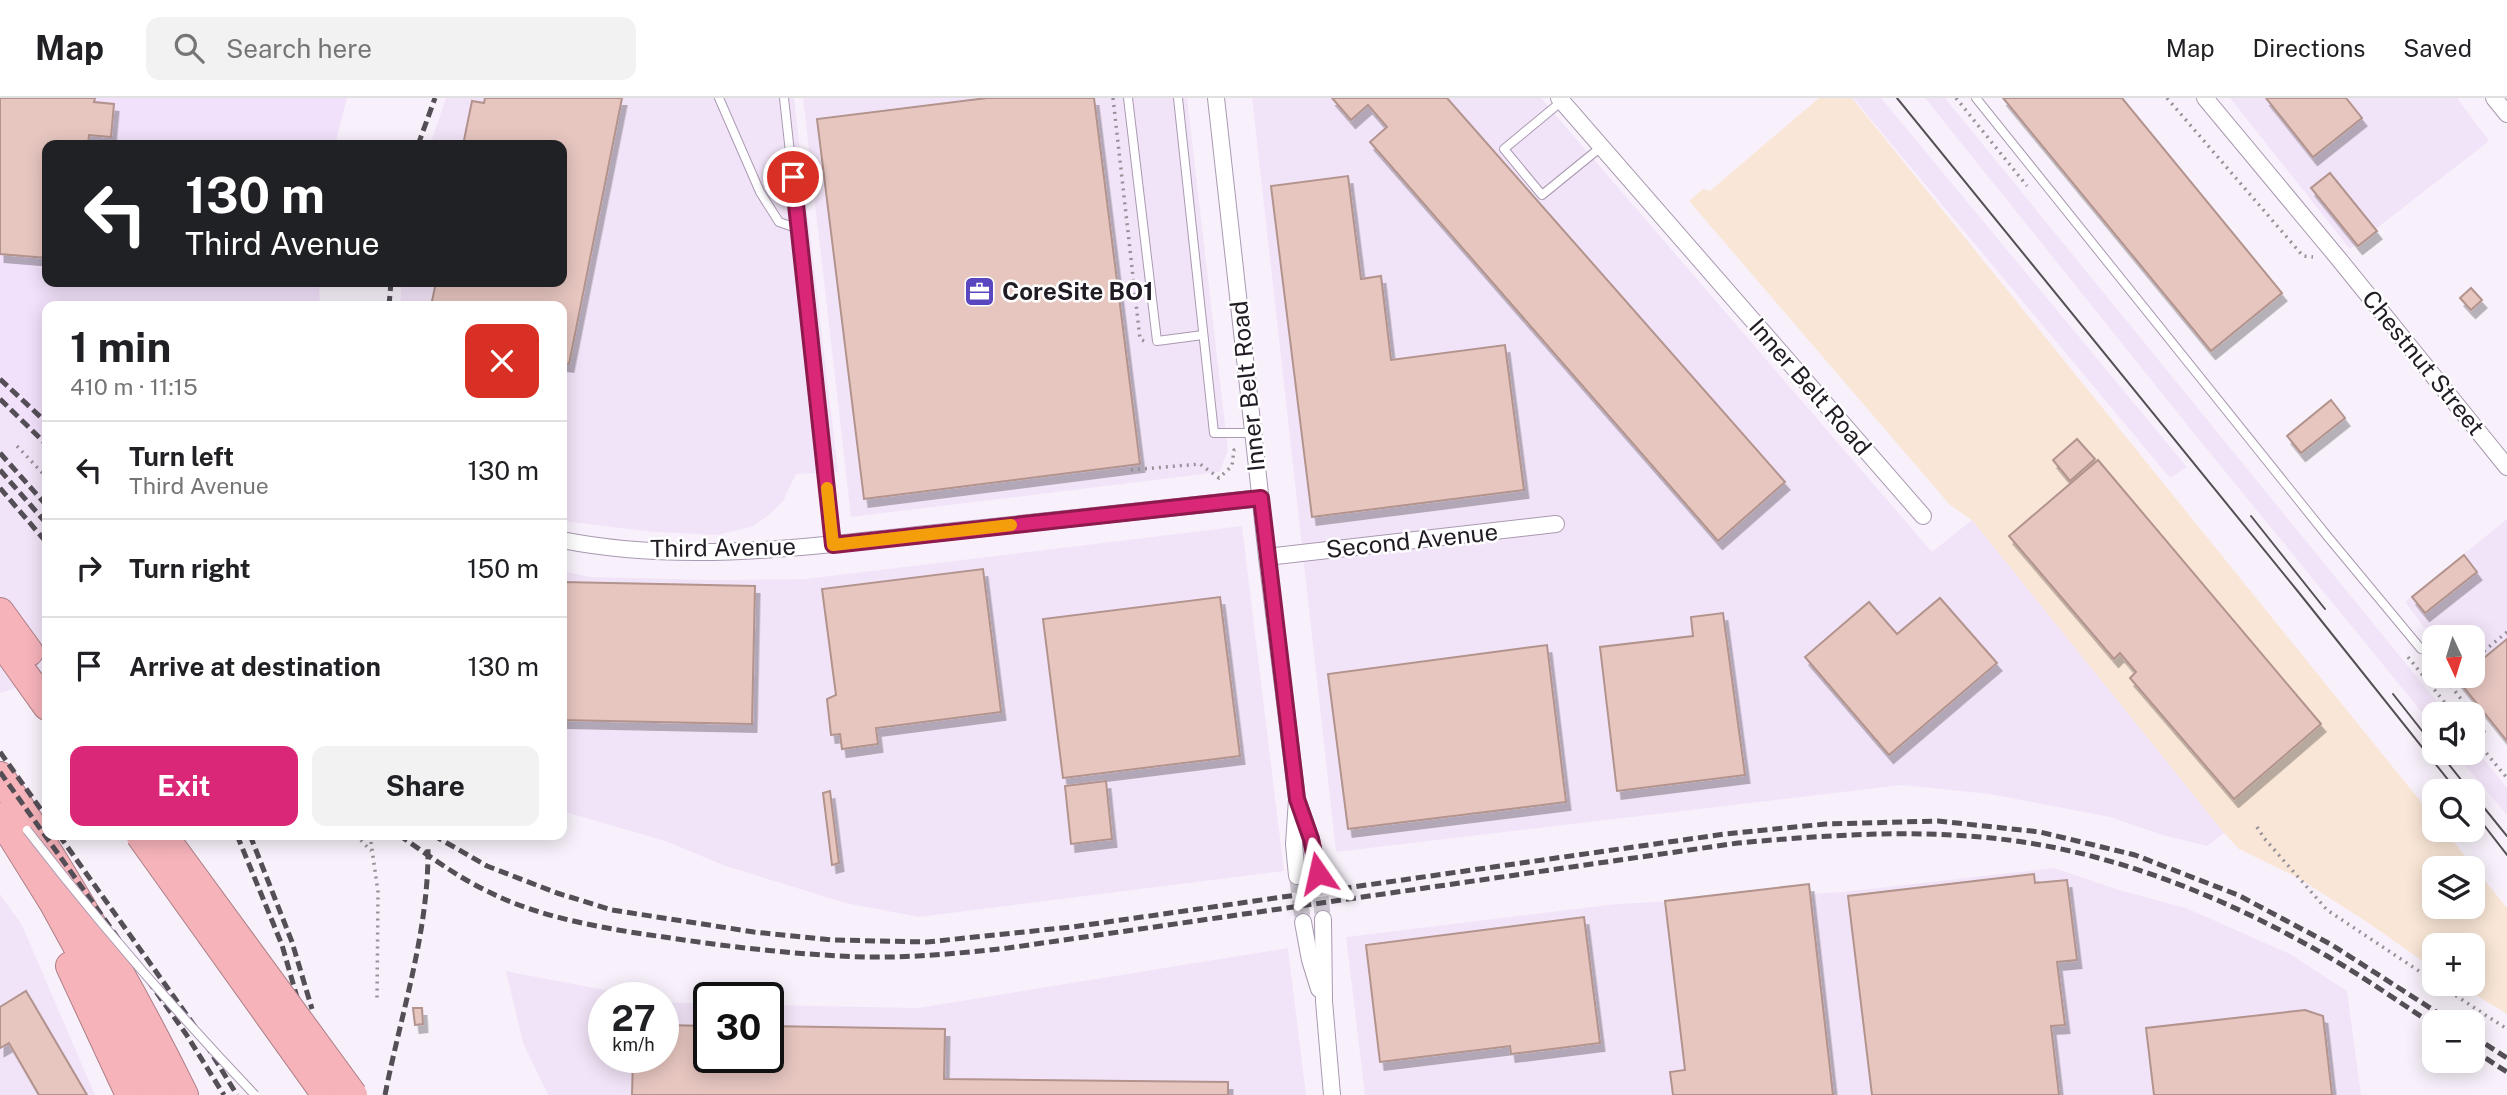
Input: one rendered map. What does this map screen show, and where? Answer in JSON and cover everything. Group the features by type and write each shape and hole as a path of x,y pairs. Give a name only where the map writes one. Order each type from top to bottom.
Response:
{"highway":[{"path":"0,612 42,670"},
{"path":"0,639 42,699"},
{"path":"0,776 72,891 184,1095"},
{"path":"0,788 8,825 70,968 130,1095"},
{"path":"8,825 159,1095"},
{"path":"8,825 116,981 176,1095"},
{"path":"144,840 326,1095"},
{"path":"167,840 353,1095"}],"street":[{"name":"Inner Belt Road","path":"1216,98 1297,799 1311,839 1318,873"},
{"name":"Chestnut Street","path":"2205,98 2507,467"},
{"path":"2494,98 2507,114"},
{"name":"Inner Belt Road","path":"1560,99 1923,516"},
{"name":"Third Avenue","path":"567,541 621,549 743,551 833,545 1261,498"},
{"name":"Second Avenue","path":"1268,557 1556,524"},
{"name":"Inner Belt Road","path":"1297,799 1294,824 1297,876"},
{"path":"1323,919 1324,1001 1332,1095"},
{"path":"1303,922 1310,960 1324,1001"}],"lane":[{"path":"719,98 760,192 779,222 799,229"},
{"path":"784,98 833,545"},
{"path":"1128,98 1157,341 1203,335"},
{"path":"1178,98 1214,433 1254,439"},
{"path":"1976,98 2328,537 2422,649"},
{"path":"1560,99 1504,149 1542,195 1601,147"},
{"path":"8,825 80,899 255,1095"}],"path":[{"path":"1113,98 1140,339 1157,341"},
{"path":"1956,98 2032,193"},
{"path":"2167,98 2303,256 2338,258"},
{"path":"1131,470 1200,464 1219,478 1230,469 1236,448 1254,439"},
{"path":"18,446 42,472"},
{"path":"2485,649 2507,632"},
{"path":"2453,688 2463,702"},
{"path":"2485,752 2507,778"},
{"path":"2257,827 2327,910 2422,973"},
{"path":"361,840 372,852"},
{"path":"371,840 378,892 377,1001"},
{"path":"2457,996 2507,1029"}],"shaded area":[{"path":"0,98 347,98 336,140 42,140 42,287 319,287 320,301 42,301 42,442 0,401"},
{"path":"446,98 794,98 838,472 796,474 783,501 769,515 751,527 717,535 654,532 567,522 567,301 400,301 402,287 567,287 567,140 432,140"},
{"name":"CoreSite BO1","path":"803,98 1187,98 1228,450 1220,472 851,517"},
{"path":"1252,98 1541,98 1932,552 1972,520 2224,833 2207,846 2162,835 2110,817 1989,794 1902,785 1336,852"},
{"path":"1819,98 1852,98 2422,803 2422,842 2454,842 2465,856 2422,856 2422,919 2485,919 2485,881 2507,908 2507,1014 2478,996 2485,996 2485,933 2422,933 2422,961 2300,879 2239,849 1972,520 1950,505 1689,201 1703,189 1710,191"},
{"path":"1853,98 1881,98 2187,467 2170,478"},
{"path":"1925,98 1945,98 2422,683 2422,688 2426,688 2437,702 2422,702 2422,712"},
{"path":"2230,98 2457,98 2489,141 2350,249"},
{"path":"0,401 42,442 42,680 0,693"},
{"path":"2507,519 2507,736 2485,707 2485,702 2481,702 2470,688 2485,688 2485,625 2423,625 2405,602"},
{"path":"1242,526 1284,871 919,917 845,903 723,865 665,841 567,812 567,572 591,577 805,579"},
{"path":"2485,761 2507,788 2507,815 2485,789 2485,779 2477,779 2465,765 2485,765"},
{"path":"2054,868 2119,890 2186,908 2290,954 2347,991 2361,1095 1365,1095 1346,937 1616,904 1843,892"},
{"path":"0,894 22,925 95,1095 0,1095"},
{"path":"1288,948 1306,1095 548,1095 523,1043 506,971 588,987 588,1073 679,1073 679,1003 693,1003 693,1073 784,1073 784,1005 917,1008"}],"building":[{"path":"0,98 95,98 94,102 114,104 111,137 89,135 88,140 42,140 42,258 0,254"},
{"path":"485,98 622,98 569,364 567,301 432,301 435,287 567,287 567,140 464,140 472,101 484,103"},
{"name":"CoreSite BO1","path":"987,98 1094,98 1140,464 864,499 817,119"},
{"path":"1332,98 1447,98 1785,482 1718,541 1370,142 1387,127 1368,105 1351,120"},
{"path":"2003,98 2122,98 2282,293 2211,351"},
{"path":"2266,98 2346,98 2362,118 2313,157"},
{"path":"2330,173 2377,231 2358,246 2311,188"},
{"path":"1348,176 1361,279 1381,276 1391,360 1505,345 1524,490 1312,517 1271,186"},
{"path":"2471,288 2482,300 2471,310 2460,298"},
{"path":"2331,400 2345,418 2301,453 2287,436"},
{"path":"2077,439 2095,459 2070,481 2053,460"},
{"path":"2098,460 2321,724 2234,799 2130,678 2136,672 2120,653 2114,659 2009,536"},
{"path":"2464,555 2477,572 2425,613 2412,597"},
{"path":"983,569 1001,712 876,728 878,744 842,749 840,734 831,735 827,699 836,695 822,589"},
{"path":"567,582 755,586 752,724 567,720"},
{"path":"1220,597 1240,756 1063,778 1043,619"},
{"path":"1940,598 1997,663 1889,755 1805,657 1869,602 1897,634"},
{"path":"1723,613 1745,775 1617,791 1600,647 1693,636 1691,617"},
{"path":"2507,639 2507,741 2485,714 2485,702 2476,702 2464,688 2485,688 2485,657"},
{"path":"1547,645 1566,802 1348,829 1328,674"},
{"path":"1106,781 1112,839 1071,844 1065,786"},
{"path":"830,791 839,863 832,865 823,793"},
{"path":"2034,874 2035,883 2067,880 2077,960 2057,962 2065,1025 2051,1026 2059,1095 1872,1095 1848,896"},
{"path":"1809,884 1833,1095 1673,1095 1670,1072 1685,1070 1665,901"},
{"path":"1584,917 1600,1043 1511,1054 1510,1046 1380,1062 1366,945"},
{"path":"26,991 87,1095 39,1095 9,1043 0,1048 0,1007"},
{"path":"413,1008 422,1008 423,1024 415,1025"},
{"path":"2305,1010 2323,1016 2332,1095 2154,1095 2146,1028"},
{"path":"679,1025 693,1026 693,1073 784,1073 784,1026 945,1029 944,1079 1228,1082 1228,1095 632,1095 633,1073 679,1073"}],"tunnel":[{"path":"1318,873 1323,919"},
{"path":"1297,876 1303,922"}],"tram line":[{"path":"1897,98 2447,779"},
{"path":"2251,516 2325,609"},
{"path":"2393,694 2422,731"},
{"path":"2449,765 2460,779"},
{"path":"2485,809 2507,836"},
{"path":"2485,827 2507,855"}],"railway":[{"path":"420,140 435,98"},
{"path":"389,301 391,287"},
{"path":"0,379 42,418"},
{"path":"0,399 42,440"},
{"path":"0,453 42,500"},
{"path":"0,470 42,518"},
{"path":"0,488 42,537"},
{"path":"0,752 42,811"},
{"path":"0,772 42,831"},
{"path":"442,840 487,866 557,893 612,910 754,932 833,940 927,942 1072,927 1725,834 1826,824 1938,821 2040,832 2135,855 2238,895 2332,945 2433,1010"},
{"path":"406,840 477,886 552,916 642,934 739,947 883,957 1008,948 1738,843 1890,834 2003,839 2116,863 2224,903 2327,956 2422,1017"},
{"path":"48,840 186,1034 224,1095"},
{"path":"63,840 196,1028 237,1095"},
{"path":"239,840 282,945 325,1095"},
{"path":"252,840 292,942 312,1009"},
{"path":"385,1095 419,941 428,847"},
{"path":"2485,1044 2507,1058"},
{"path":"2485,1058 2507,1072"}],"slow traffic":[{"path":"827,488 833,545 1011,525"}],"place":[{"name":"CoreSite BO1","path":"979,292"}],"route":[{"path":"793,177 833,545 1261,498 1297,799 1311,839 1318,873"}]}
